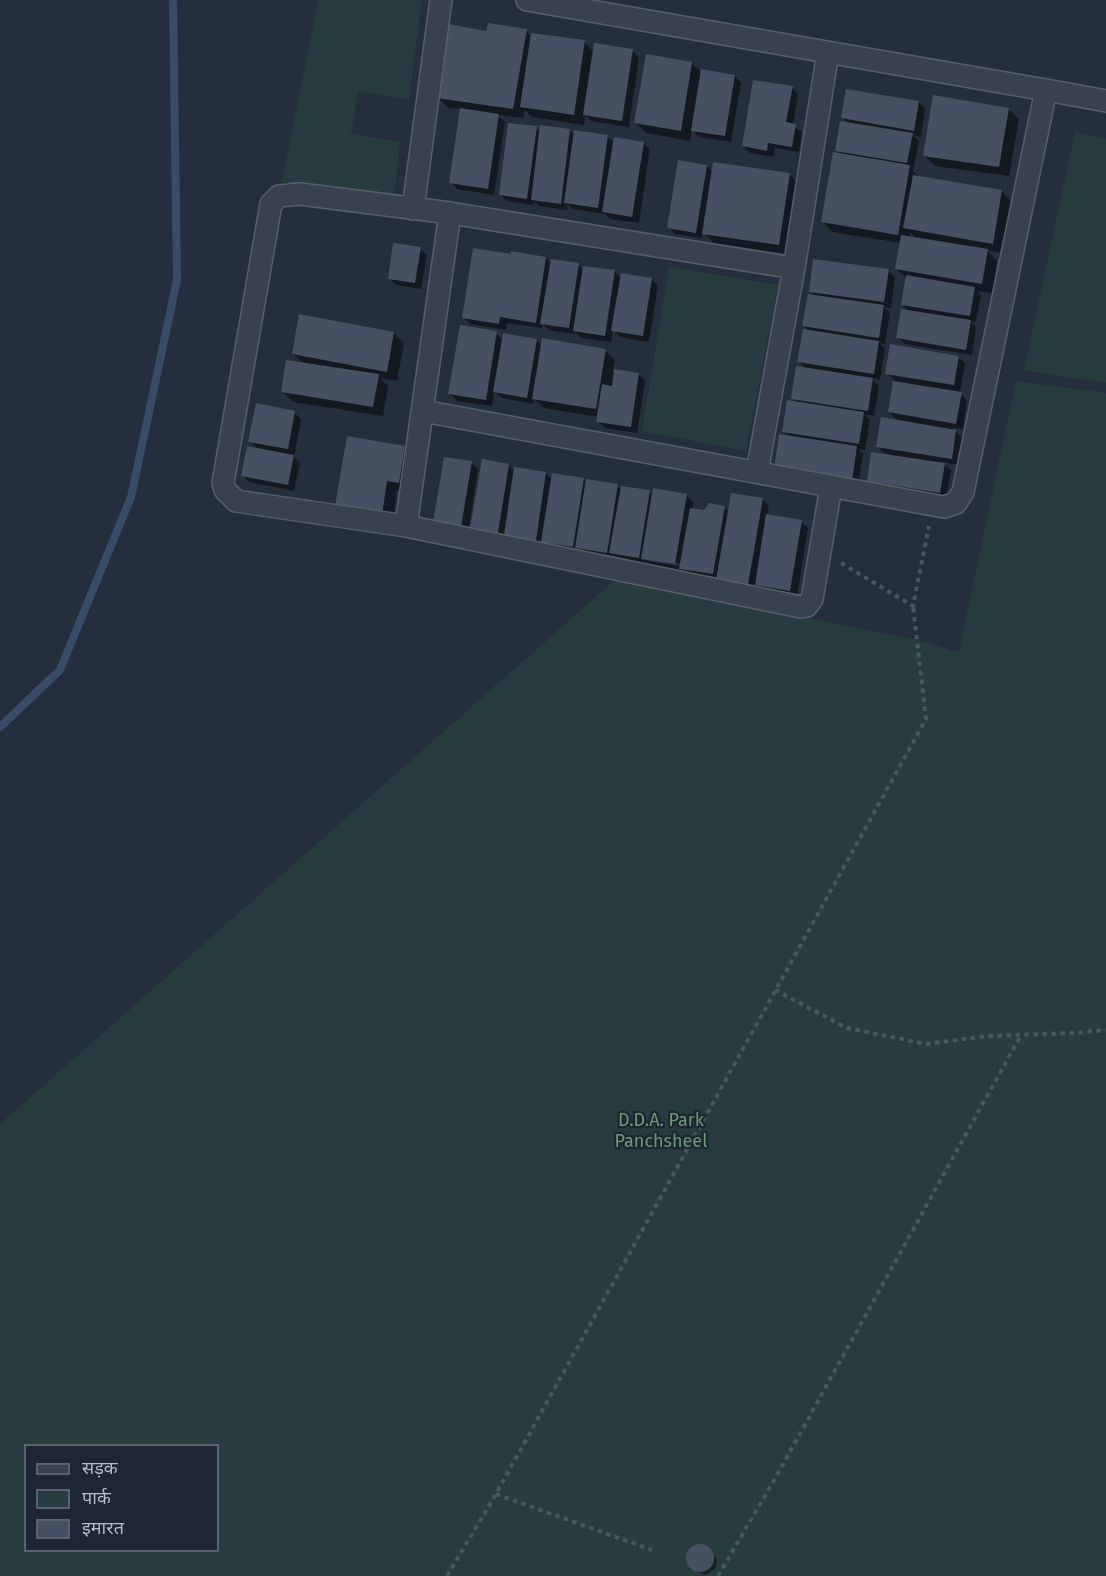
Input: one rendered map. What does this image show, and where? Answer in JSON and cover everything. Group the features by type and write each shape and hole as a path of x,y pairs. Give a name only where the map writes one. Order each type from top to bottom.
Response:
{"street":[{"path":"413,209 441,0"},
{"path":"527,0 1106,101"},
{"path":"757,472 794,268 828,52"},
{"path":"423,411 934,506 950,507 956,503 963,492 1046,90"},
{"path":"794,268 450,213 300,194 279,196 271,204 223,483 225,490 236,501 406,526 801,607 807,606 812,599 831,486"},
{"path":"406,526 450,213"}],"path":[{"path":"447,1576 496,1494 926,720 913,606 934,506"},
{"path":"819,550 913,606"},
{"path":"775,990 847,1028 927,1044 987,1036 1106,1030"},
{"path":"718,1576 776,1477 1021,1035"},
{"path":"496,1494 652,1550"}],"green space":[{"path":"318,0 422,0 409,99 358,91 351,134 400,142 394,198 282,182"},
{"path":"1075,132 1106,139 1106,383 1024,370"},
{"path":"669,267 778,285 746,451 642,431"},
{"name":"D.D.A. Park Panchsheel","path":"1016,381 1106,393 1106,1576 0,1576 0,1124 616,579 917,640 959,652"}],"building":[{"path":"488,23 527,29 513,109 436,98 448,24 486,31"},
{"path":"531,33 585,40 574,115 520,107"},
{"path":"594,43 633,49 622,121 583,115"},
{"path":"646,54 692,62 681,131 634,123"},
{"path":"701,69 735,75 725,136 691,131"},
{"path":"753,80 793,86 786,122 796,124 792,147 768,143 767,151 742,146"},
{"path":"846,89 919,101 914,131 841,118"},
{"path":"933,95 1009,108 999,167 923,156"},
{"path":"460,108 499,114 488,189 449,183"},
{"path":"840,121 913,133 907,163 835,151"},
{"path":"508,123 537,126 527,199 499,195"},
{"path":"540,125 570,129 561,204 531,200"},
{"path":"574,130 608,135 598,208 564,203"},
{"path":"614,137 644,142 632,217 602,212"},
{"path":"833,152 910,165 898,235 821,222"},
{"path":"678,160 707,165 696,233 667,228"},
{"path":"713,162 790,173 779,245 702,234"},
{"path":"913,175 1002,190 993,244 903,228"},
{"path":"901,235 988,249 982,284 895,269"},
{"path":"393,243 421,247 415,283 388,279"},
{"path":"473,248 546,257 536,323 500,317 499,324 462,318"},
{"path":"551,259 579,263 569,328 540,324"},
{"path":"813,259 889,269 884,302 809,292"},
{"path":"583,266 615,270 605,336 573,331"},
{"path":"621,273 652,278 643,336 611,331"},
{"path":"906,275 975,287 970,316 901,305"},
{"path":"808,294 884,305 879,338 802,326"},
{"path":"901,309 971,320 966,350 896,338"},
{"path":"299,314 394,332 387,372 292,354"},
{"path":"460,325 497,331 486,400 448,394"},
{"path":"803,329 879,341 874,374 797,362"},
{"path":"503,333 537,339 527,398 493,392"},
{"path":"542,338 606,349 596,409 532,399"},
{"path":"890,344 959,356 954,385 885,374"},
{"path":"286,360 379,374 373,407 281,392"},
{"path":"796,366 873,378 868,411 791,399"},
{"path":"614,369 639,373 631,427 596,422 602,384 612,386"},
{"path":"893,381 962,392 956,424 888,412"},
{"path":"787,400 864,412 859,444 782,432"},
{"path":"256,403 295,411 288,449 248,442"},
{"path":"881,417 956,430 952,459 876,447"},
{"path":"779,434 857,446 852,481 774,469"},
{"path":"347,436 405,446 399,483 387,481 382,515 335,506"},
{"path":"247,446 294,455 288,485 241,476"},
{"path":"871,452 945,463 940,493 867,481"},
{"path":"444,457 472,461 461,527 433,522"},
{"path":"482,459 509,464 497,539 469,534"},
{"path":"514,467 546,472 535,547 503,542"},
{"path":"552,473 584,478 573,547 541,542"},
{"path":"586,479 618,484 607,553 575,548"},
{"path":"621,486 650,490 639,558 609,553"},
{"path":"653,488 687,494 675,564 641,559"},
{"path":"731,493 763,498 748,585 716,580"},
{"path":"709,503 725,506 713,574 679,569 690,508 704,510"},
{"path":"766,514 802,520 790,591 755,585"},
{"path":"700,1544 710,1548 714,1558 710,1568 700,1572 690,1568 686,1558 690,1548"}],"waterway":[{"path":"0,727 60,670 131,497 177,280 173,0"}]}
